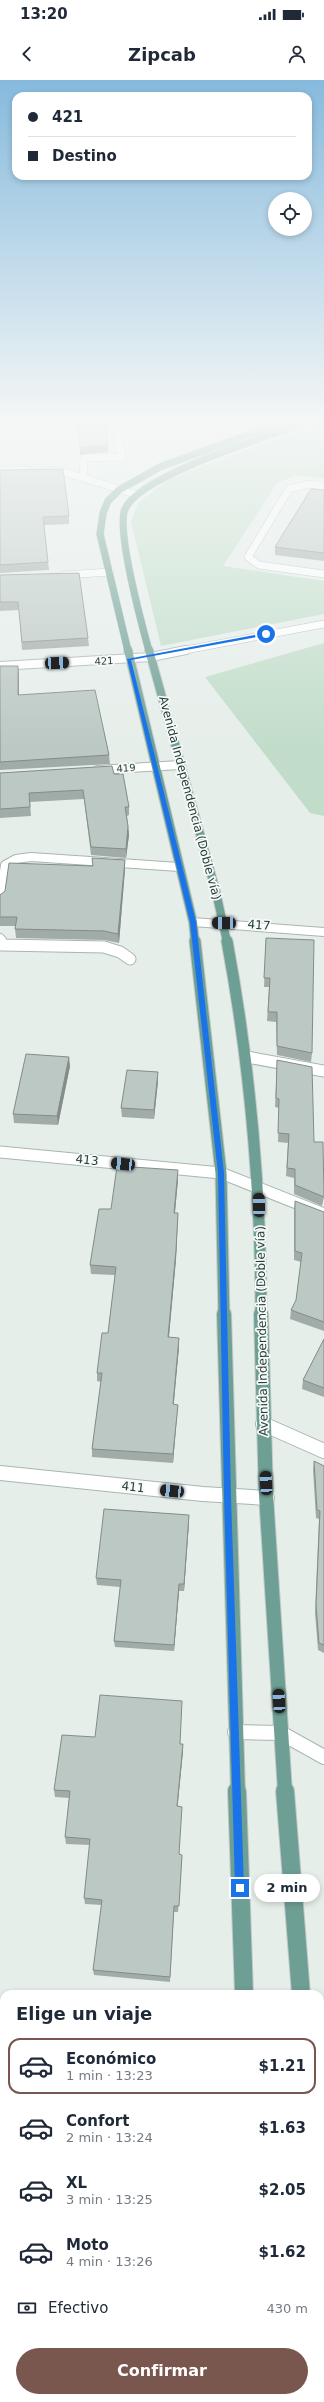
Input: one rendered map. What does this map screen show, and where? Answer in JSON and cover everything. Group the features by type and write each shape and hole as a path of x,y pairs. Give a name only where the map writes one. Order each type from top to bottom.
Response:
{"main road":[{"name":"Avenida Independencia (Doble vía)","path":"100,532 154,766 193,922 221,1173 228,1496 244,1990"},
{"name":"Avenida Independencia (Doble vía)","path":"123,532 151,656 224,923 247,1058 259,1189 263,1424 267,1498 281,1733 300,1990"}],"street":[{"path":"263,532 248,557 259,565 324,574"},
{"path":"52,575 110,572"},
{"name":"421","path":"0,666 129,659 324,624"},
{"name":"419","path":"86,770 180,765"},
{"path":"0,899 5,866 16,859 32,857 179,867"},
{"name":"417","path":"193,922 224,923 324,932"},
{"path":"0,938 2,946 104,948 120,952 130,959"},
{"path":"247,1058 324,1071"},
{"name":"413","path":"0,1152 221,1173 324,1214"},
{"path":"263,1424 324,1451"},
{"name":"411","path":"0,1473 228,1496 267,1498"},
{"path":"235,1732 281,1733 324,1756"}],"green space":[{"path":"134,532 245,532 223,566 324,581 324,614 161,646"},
{"path":"324,643 324,816 310,813 205,677"}],"building":[{"path":"0,532 45,532 48,562 0,565"},
{"path":"284,532 324,532 324,553 275,547"},
{"path":"79,573 88,638 22,642 18,602 0,602 0,575"},
{"path":"0,666 18,666 18,695 95,690 109,755 0,762"},
{"path":"112,766 114,774 123,774 129,807 125,807 128,826 126,849 91,847 83,790 29,793 30,807 0,809 0,773"},
{"path":"92,858 125,860 118,934 104,931 15,929 17,917 0,917 0,895 5,891 9,863 93,866"},
{"path":"266,938 314,940 312,1053 277,1046 277,1012 268,1012 270,978 264,978"},
{"path":"26,1054 69,1057 57,1116 13,1114"},
{"path":"277,1060 312,1067 314,1142 323,1142 324,1197 295,1185 295,1169 287,1168 289,1134 278,1133 279,1099 276,1098"},
{"path":"127,1070 158,1072 154,1110 121,1108"},
{"path":"117,1166 178,1170 174,1213 178,1213 176,1250 168,1337 179,1338 173,1404 178,1405 173,1454 92,1449 102,1373 97,1373 102,1333 108,1333 116,1267 90,1265 99,1209 111,1209"},
{"path":"295,1201 324,1212 324,1322 291,1310 296,1300 302,1253 295,1251"},
{"path":"324,1339 324,1388 303,1380"},
{"path":"314,1461 324,1466 324,1645 319,1643 316,1605 320,1511 317,1510"},
{"path":"104,1509 189,1515 184,1584 179,1584 174,1645 114,1641 121,1580 96,1578"},
{"path":"100,1695 182,1701 180,1744 183,1744 177,1806 182,1807 179,1854 182,1855 179,1906 174,1906 170,1977 93,1970 102,1900 84,1898 90,1839 65,1837 70,1791 54,1790 62,1735 95,1737"}],"route":[{"path":"240,1888 228,1496 221,1173 193,922 129,659 266,634"}]}
